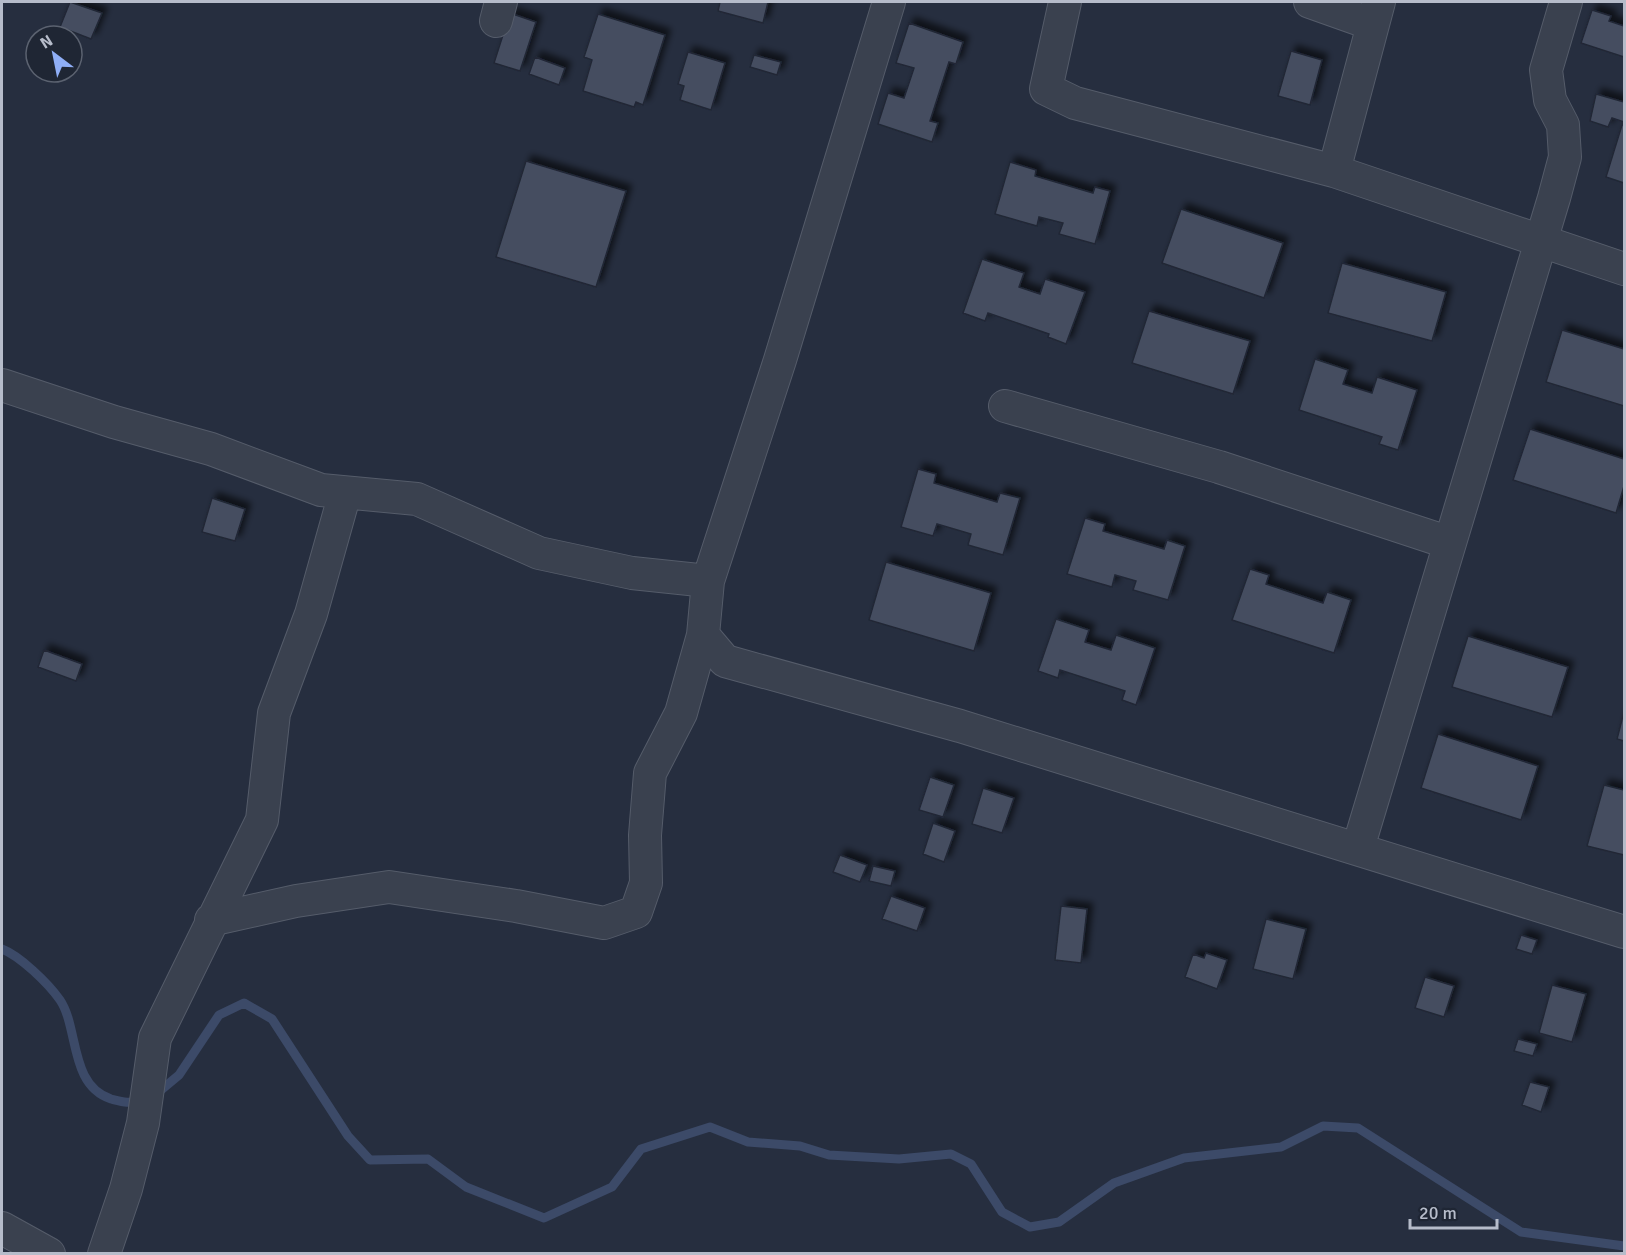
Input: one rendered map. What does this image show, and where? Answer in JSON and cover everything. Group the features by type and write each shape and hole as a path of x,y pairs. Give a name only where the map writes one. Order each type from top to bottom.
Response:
{"street":[{"path":"211,920 296,901 389,887 516,906 604,923 636,912 646,883 645,835 650,773 681,713 703,635 708,581 780,360 889,2"},
{"path":"1065,2 1046,89 1075,103 1334,171 1624,269"},
{"path":"1310,2 1376,13 1334,171"},
{"path":"1358,848 1541,242 1564,156 1563,125 1550,100 1546,70 1566,2"},
{"path":"2,385 114,422 211,449 321,490 417,499 539,553 632,573 708,581"},
{"path":"1005,406 1219,467 1450,543"},
{"path":"104,1254 126,1189 143,1123 155,1038 262,820 274,712 311,614 345,493"},
{"path":"703,635 725,661 787,681 960,726 1624,932"},
{"path":"2,1228 49,1254"}],"building":[{"path":"70,2 102,13 91,39 84,36 84,24 61,24"},
{"path":"720,2 768,2 763,23 718,11"},
{"path":"1592,10 1611,16 1609,21 1624,26 1624,57 1581,43"},
{"path":"510,13 536,22 520,71 494,63"},
{"path":"598,14 665,35 643,105 636,102 634,107 583,91 592,60 584,57"},
{"path":"909,23 963,42 956,64 949,62 930,121 938,123 932,142 878,124 888,93 904,98 914,68 896,63"},
{"path":"1291,51 1322,60 1310,105 1278,96"},
{"path":"688,52 725,63 711,110 680,100 684,86 678,84"},
{"path":"754,55 781,62 777,75 750,67"},
{"path":"535,57 565,68 559,85 529,74"},
{"path":"1596,94 1624,102 1624,122 1612,118 1608,127 1590,121"},
{"path":"1622,125 1624,125 1624,183 1606,177"},
{"path":"526,161 626,191 596,287 496,257"},
{"path":"1010,162 1036,170 1035,176 1093,193 1095,187 1110,191 1095,244 1059,234 1063,223 1039,217 1037,226 995,214"},
{"path":"1181,209 1283,243 1264,298 1162,263"},
{"path":"982,259 1024,273 1019,287 1040,294 1045,279 1085,292 1066,344 1048,337 1049,334 988,313 985,321 963,313"},
{"path":"1342,263 1446,292 1432,341 1328,313"},
{"path":"1149,311 1250,341 1233,394 1132,363"},
{"path":"1562,330 1624,349 1624,406 1546,382"},
{"path":"1315,359 1348,370 1343,384 1372,393 1377,377 1417,390 1398,450 1379,444 1382,437 1299,410"},
{"path":"1530,429 1624,459 1624,486 1616,513 1513,480"},
{"path":"918,469 936,474 934,483 997,502 1000,493 1020,498 1003,555 968,545 971,534 937,524 933,536 901,527"},
{"path":"212,498 245,509 235,541 202,532"},
{"path":"1085,518 1105,524 1103,531 1164,549 1167,540 1185,546 1168,600 1133,590 1136,581 1115,575 1112,587 1067,574"},
{"path":"886,562 991,593 974,651 869,620"},
{"path":"1250,569 1269,575 1266,584 1323,603 1327,592 1351,600 1334,653 1232,620"},
{"path":"1056,619 1089,630 1085,642 1111,650 1116,635 1155,648 1136,705 1122,700 1125,691 1060,670 1058,678 1038,671"},
{"path":"1468,636 1568,667 1552,717 1452,687"},
{"path":"44,650 82,664 76,681 38,667"},
{"path":"1624,712 1624,741 1617,739"},
{"path":"1438,734 1538,766 1521,820 1421,788"},
{"path":"930,777 954,785 943,817 919,810"},
{"path":"1604,785 1624,790 1624,855 1587,846"},
{"path":"983,788 1014,798 1002,833 972,824"},
{"path":"933,823 955,831 944,862 923,854"},
{"path":"840,855 867,865 860,882 833,872"},
{"path":"873,866 895,871 891,886 869,881"},
{"path":"891,896 925,908 917,931 882,919"},
{"path":"1061,906 1087,909 1081,963 1055,960"},
{"path":"1266,919 1306,929 1293,979 1253,969"},
{"path":"1521,935 1537,940 1532,954 1516,949"},
{"path":"1206,953 1227,960 1217,989 1185,977 1193,954 1204,958"},
{"path":"1425,977 1454,986 1444,1017 1415,1008"},
{"path":"1552,985 1586,994 1572,1042 1539,1033"},
{"path":"1518,1039 1537,1044 1533,1056 1514,1051"},
{"path":"1530,1082 1549,1087 1541,1112 1522,1105"}],"waterway":[{"path":"2,949 33,971 60,1000 70,1025 81,1069 88,1082 98,1092 111,1099 123,1102 142,1100"},
{"path":"155,1095 179,1075 219,1015 244,1003 272,1019 348,1136 370,1160 428,1159 466,1187 544,1218 612,1187 641,1149 710,1127 748,1142 800,1146 829,1155 899,1159 951,1154 971,1164 1002,1212 1030,1227 1059,1222 1114,1183 1184,1158 1281,1147 1323,1126 1358,1128 1521,1232 1624,1246"}]}
